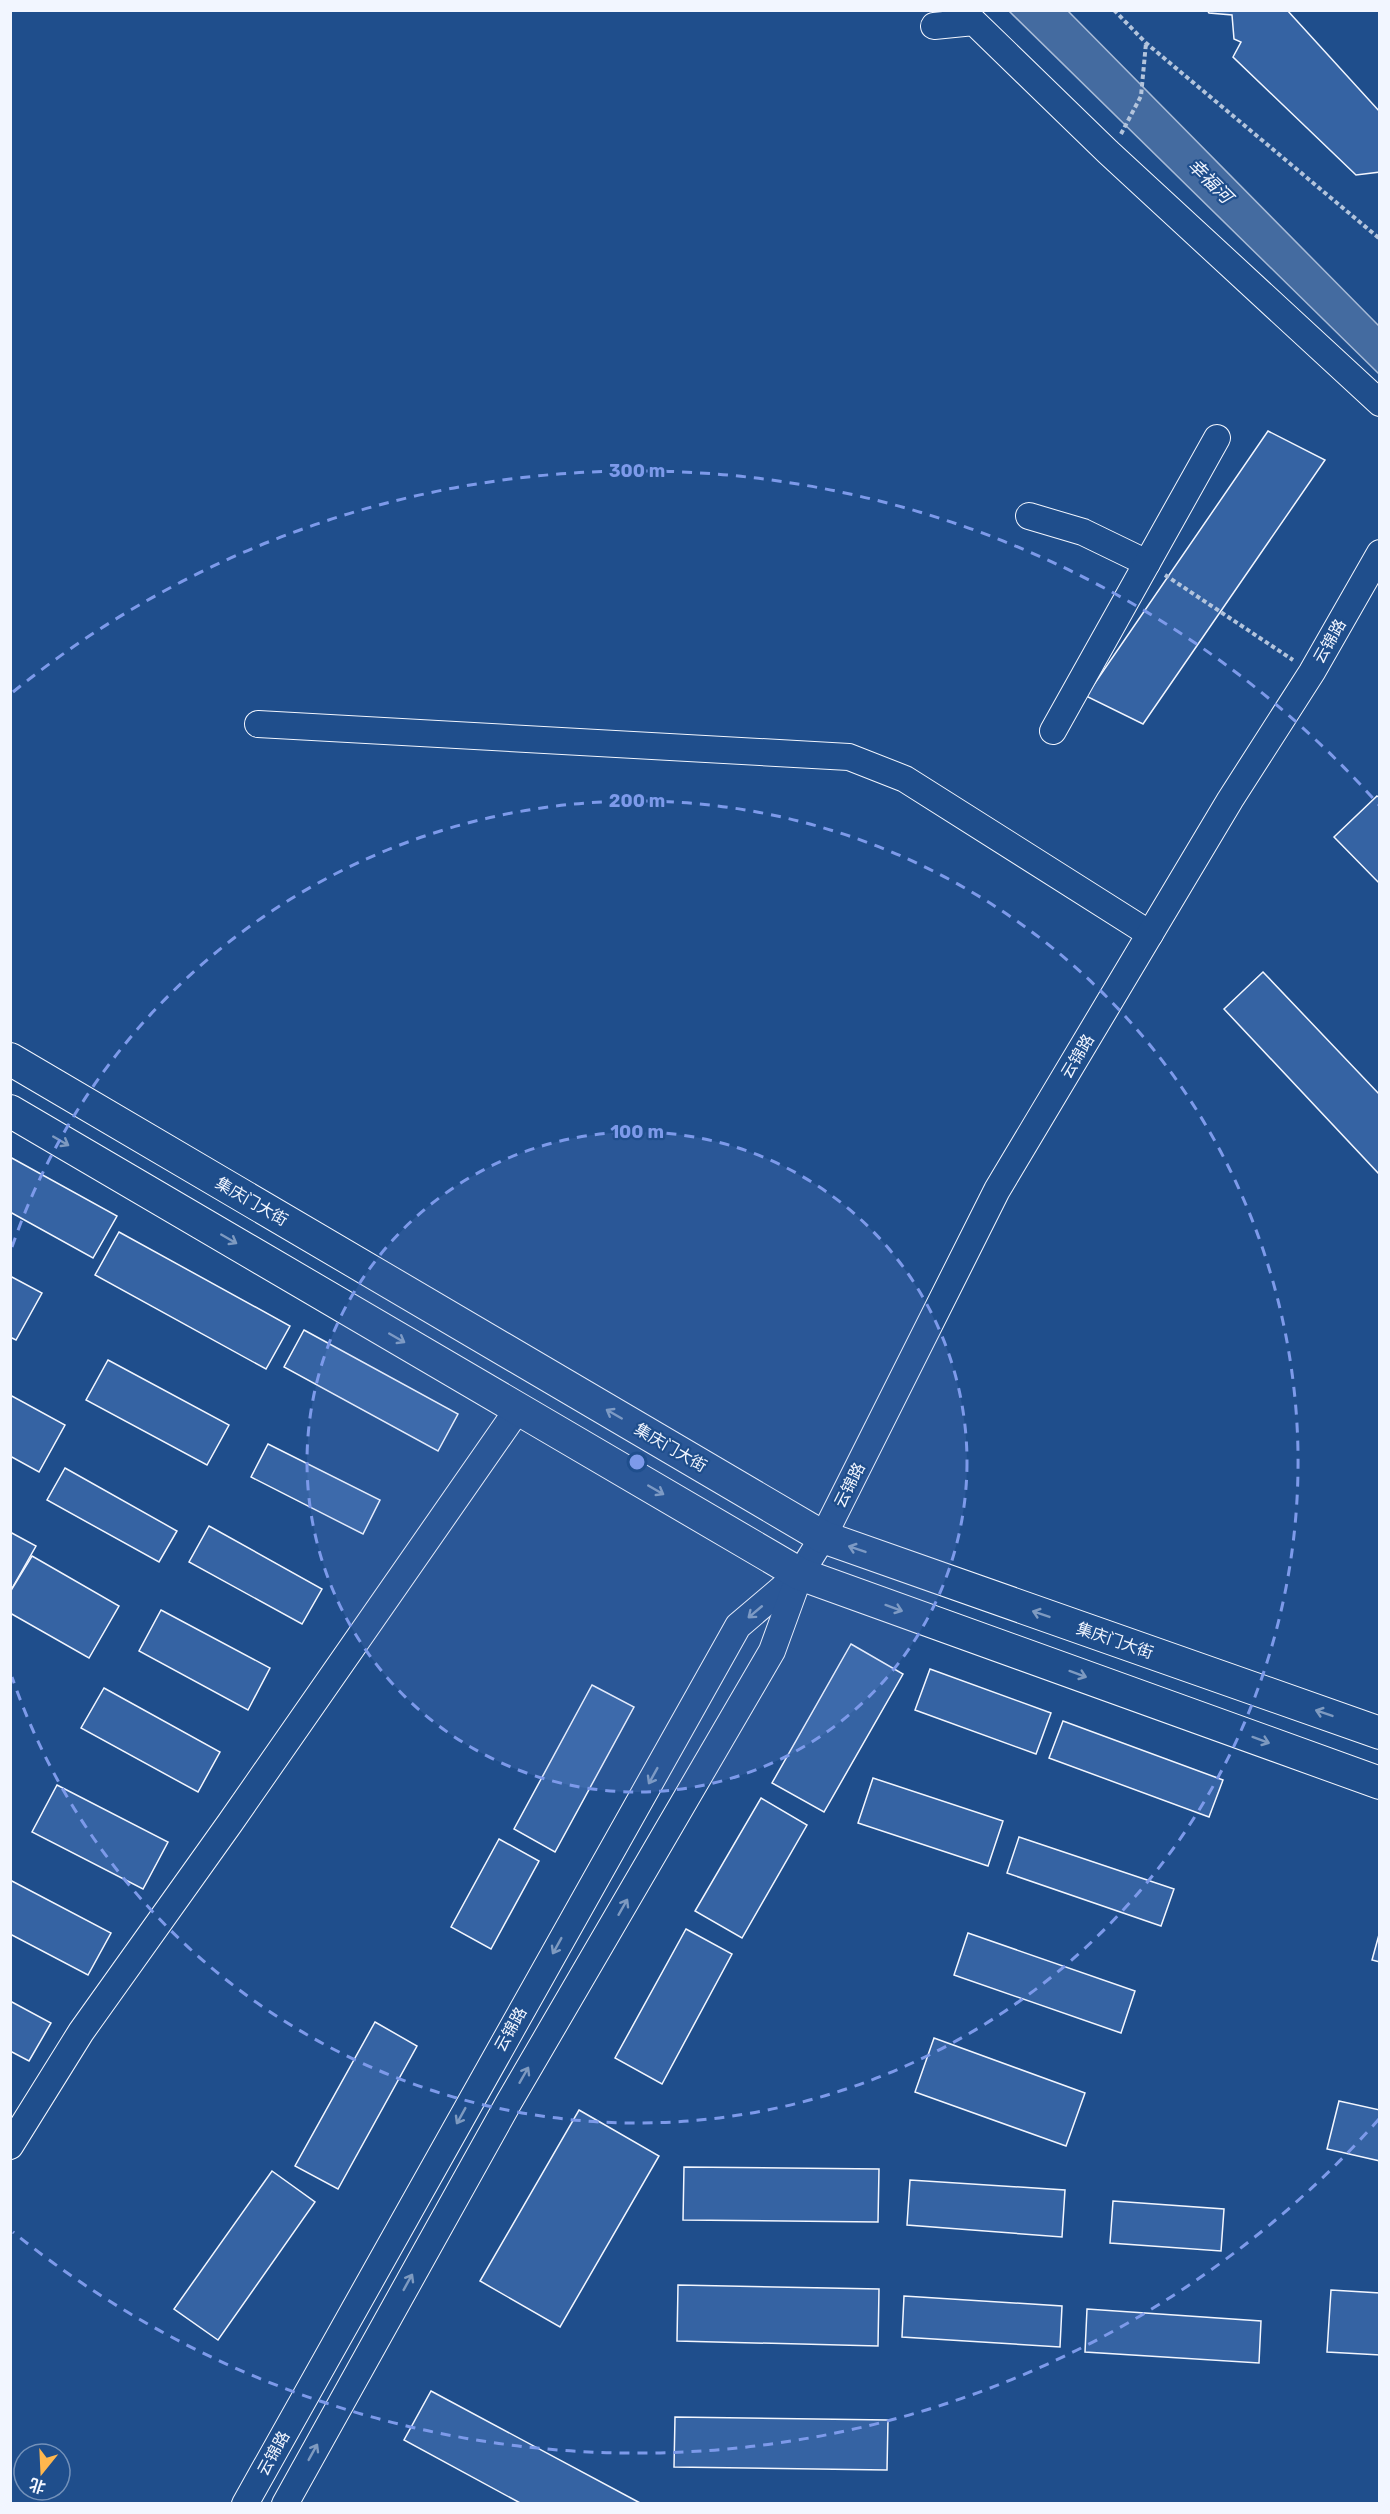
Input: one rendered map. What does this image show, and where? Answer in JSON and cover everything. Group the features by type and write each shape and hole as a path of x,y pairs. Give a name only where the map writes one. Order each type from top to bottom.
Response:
{"main road":[{"name":"集庆门大街","path":"10,1059 823,1537 1380,1733"},
{"path":"10,1111 800,1574 1380,1783"}],"street":[{"path":"934,26 974,22 1114,145 1380,403"},
{"path":"1053,731 1217,438"},
{"path":"1029,516 1083,532 1147,563"},
{"name":"云锦路","path":"285,2504 509,2102 772,1651 800,1574 823,1537 997,1190 1230,800 1312,672 1380,553"},
{"path":"258,724 849,757 905,779 1150,934"},
{"path":"10,2146 81,2032 237,1814 518,1409"},
{"name":"云锦路","path":"244,2504 738,1626 800,1574"}],"path":[{"path":"1114,10 1146,43 1380,239"},
{"path":"1114,145 1141,96 1146,43"},
{"path":"1147,563 1312,672"}],"water":[{"name":"幸福河","path":"1009,11 1068,11 1379,326 1379,374"}],"building":[{"path":"1207,10 1287,10 1380,112 1380,172 1356,175 1233,57 1241,42 1234,39 1232,15 1209,13"},
{"path":"1268,431 1325,460 1143,724 1086,696"},
{"path":"1377,796 1380,798 1380,884 1334,837"},
{"path":"1263,972 1380,1095 1380,1175 1224,1009"},
{"path":"10,1157 117,1216 93,1258 10,1212"},
{"path":"119,1232 290,1326 266,1369 95,1275"},
{"path":"10,1276 42,1293 16,1340 10,1337"},
{"path":"304,1330 458,1414 438,1451 284,1367"},
{"path":"108,1360 229,1425 207,1465 86,1400"},
{"path":"10,1395 65,1425 39,1472 10,1456"},
{"path":"268,1444 380,1500 363,1534 251,1477"},
{"path":"65,1468 177,1531 159,1562 47,1500"},
{"path":"209,1526 322,1589 302,1624 189,1562"},
{"path":"10,1532 36,1546 10,1592"},
{"path":"32,1556 119,1606 89,1658 10,1613 10,1592"},
{"path":"161,1610 270,1668 248,1710 139,1651"},
{"path":"851,1644 903,1674 824,1812 772,1783"},
{"path":"930,1669 1051,1713 1036,1754 915,1710"},
{"path":"592,1685 634,1707 555,1852 514,1829"},
{"path":"104,1688 220,1752 198,1792 81,1728"},
{"path":"1063,1721 1223,1780 1209,1817 1049,1758"},
{"path":"873,1778 1003,1821 988,1866 858,1823"},
{"path":"57,1785 168,1842 143,1889 32,1832"},
{"path":"761,1798 807,1825 742,1938 695,1911"},
{"path":"1019,1837 1174,1889 1161,1926 1007,1873"},
{"path":"499,1839 539,1861 491,1949 451,1927"},
{"path":"10,1880 111,1933 88,1975 10,1934"},
{"path":"686,1929 732,1954 662,2084 615,2058"},
{"path":"1380,1931 1380,1962 1372,1960"},
{"path":"968,1933 1135,1991 1121,2033 954,1975"},
{"path":"10,2001 51,2023 29,2061 10,2051"},
{"path":"375,2022 417,2046 338,2189 295,2166"},
{"path":"934,2038 1085,2093 1066,2146 915,2092"},
{"path":"1339,2101 1380,2110 1380,2161 1327,2149"},
{"path":"579,2110 659,2156 560,2327 480,2281"},
{"path":"684,2167 879,2169 878,2222 683,2220"},
{"path":"272,2171 315,2202 218,2340 174,2309"},
{"path":"910,2180 1065,2190 1062,2237 907,2225"},
{"path":"1113,2201 1224,2209 1221,2251 1110,2243"},
{"path":"678,2285 879,2289 878,2346 677,2341"},
{"path":"1331,2290 1380,2293 1380,2355 1327,2352"},
{"path":"904,2296 1062,2306 1060,2347 902,2337"},
{"path":"1087,2309 1261,2321 1259,2363 1085,2352"},
{"path":"431,2391 642,2504 522,2504 404,2440"},
{"path":"675,2417 888,2420 887,2470 674,2467"}]}
